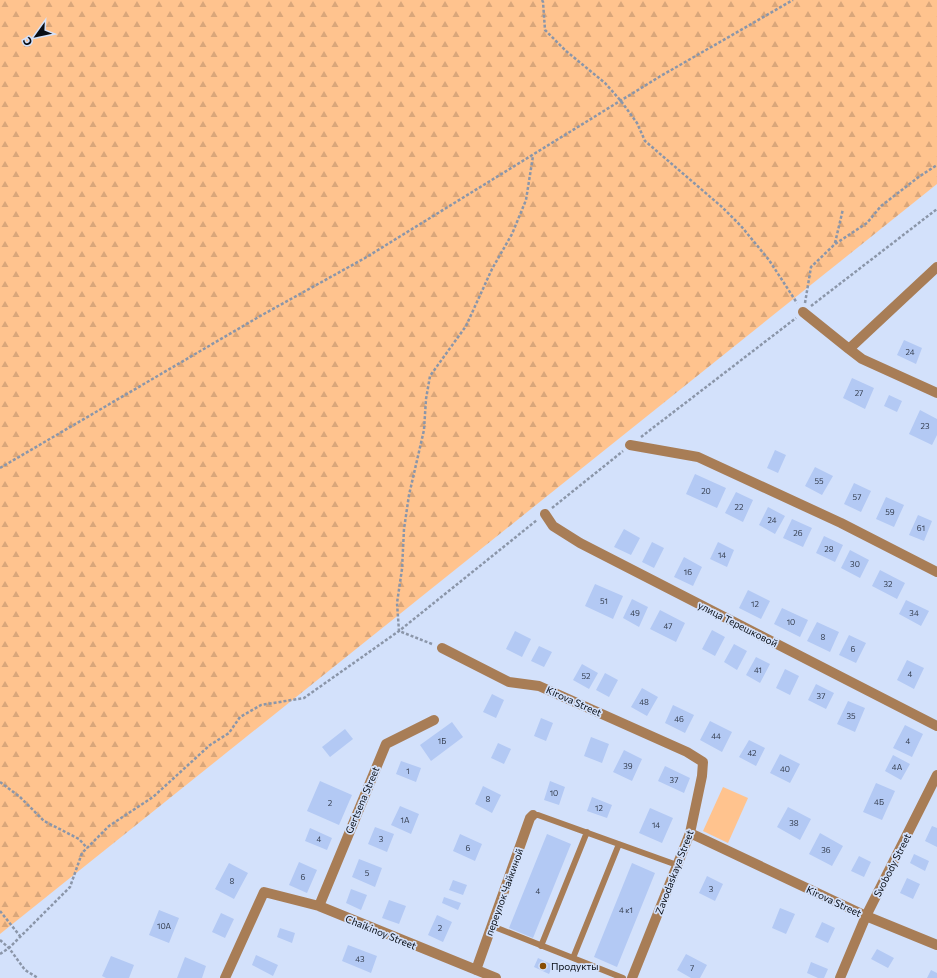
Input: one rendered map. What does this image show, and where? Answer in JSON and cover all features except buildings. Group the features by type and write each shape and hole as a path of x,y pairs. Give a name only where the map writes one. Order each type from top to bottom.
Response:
{"street":[{"path":"849,349 937,267"},
{"path":"803,312 862,359 937,393"},
{"path":"630,445 698,457 841,523 937,572"},
{"name":"улица Терешковой","path":"545,514 553,526 580,543 937,726"},
{"name":"Kirova Street","path":"442,648 509,682 540,686 687,752 703,762"},
{"name":"Gertsena Street","path":"318,906 386,744 434,720"},
{"name":"Zavodaskaya Street","path":"632,978 690,834 702,776 703,762"},
{"name":"Svobody Street","path":"840,978 866,916 937,775"},
{"name":"переулок Чайкиной","path":"476,970 530,818 533,815"},
{"name":"Kirova Street","path":"690,834 866,916 937,945"},
{"name":"Chaikinoy Street","path":"225,978 264,892 318,906 496,978"}],"lane":[{"path":"533,815 538,815 678,865"},
{"path":"541,946 587,832"},
{"path":"573,958 619,844"},
{"path":"492,926 623,978"}],"path":[{"path":"542,0 544,30 566,51 605,83 621,101 637,123 645,140 696,186 722,207 741,226 769,260 803,312"},
{"path":"0,468 262,315 366,258 621,101 793,0"},
{"path":"399,631 397,604 402,569 404,529 409,494 424,430 426,400 430,376 466,326 492,269 512,234 526,200 533,155"},
{"path":"803,312 811,267 835,244 867,223 881,206 937,165"},
{"path":"835,244 843,209"},
{"path":"0,954 9,948 70,887 82,853 109,826 153,797 210,745 229,733 240,717 260,705 304,698 399,631 630,445 937,209"},
{"path":"399,631 442,648"},
{"path":"0,782 20,797 44,821 79,839 87,848"},
{"path":"0,911 20,936"},
{"path":"0,940 9,948 25,970 38,978"}],"green space":[{"path":"0,0 937,0 937,184 0,934"},
{"path":"723,787 748,798 728,843 703,831"}],"place":[{"name":"Продукты","path":"543,966"}]}
